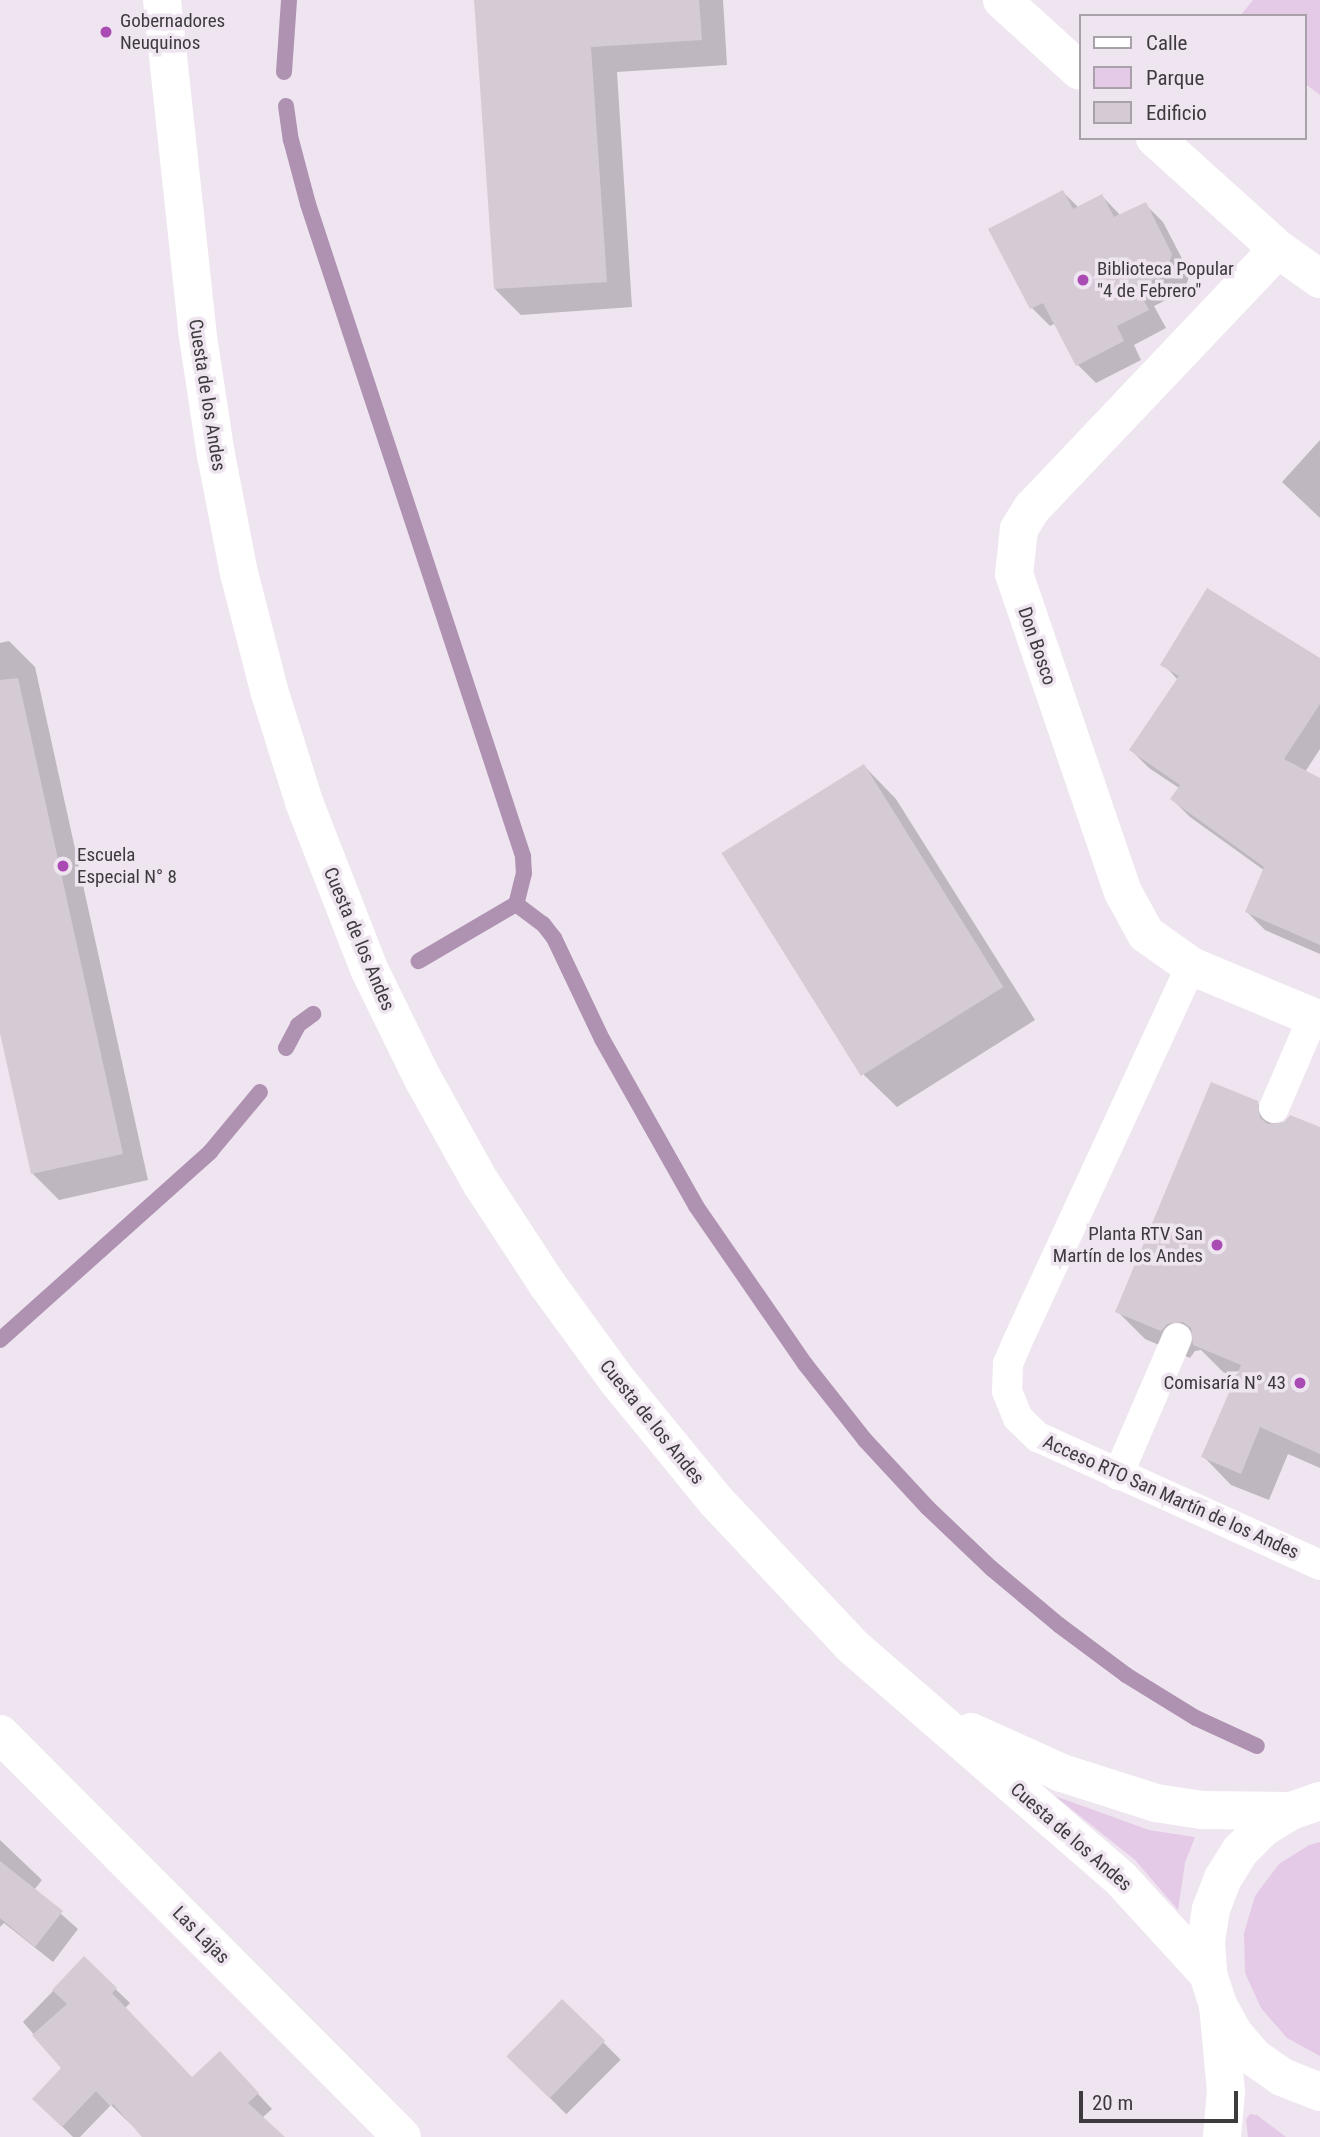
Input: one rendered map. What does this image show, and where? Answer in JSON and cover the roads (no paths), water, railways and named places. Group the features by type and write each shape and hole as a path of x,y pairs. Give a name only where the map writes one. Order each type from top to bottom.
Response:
{"main road":[{"name":"Cuesta de los Andes","path":"162,0 197,330 216,455 239,573 269,690 304,802 370,971 423,1079 481,1183 582,1334 684,1463 781,1573 851,1646 1121,1879 1213,1989"},
{"path":"1002,0 1078,69"},
{"path":"1157,140 1278,249 1320,279"},
{"name":"Don Bosco","path":"1278,249 1032,508 1019,529 1014,551 1014,574 1020,599 1123,892 1146,934 1191,966 1317,1018"},
{"name":"Cuesta de los Andes","path":"924,1710 1062,1773 1156,1803 1202,1810 1306,1806"},
{"name":"Las Lajas","path":"0,1734 402,2137"},
{"path":"1222,2137 1226,2091 1206,1941 1209,1920 1223,1878 1240,1851 1264,1828 1306,1806"},
{"path":"1213,1989 1234,2034 1255,2058 1282,2077 1320,2092"}],"lane":[{"name":"Acceso RTO San Martín de los Andes","path":"1191,966 1016,1345 1006,1379 1011,1404 1028,1429 1038,1437 1320,1565"},
{"path":"1275,1108 1317,1018"},
{"path":"1118,1475 1177,1338"}],"waterway":[{"path":"284,72 289,0"},
{"path":"286,106 291,140 308,204 523,856 524,873 516,904 419,961"},
{"path":"516,904 543,924 554,938 602,1039 696,1206 805,1364 865,1440 928,1508 991,1568 1059,1625 1126,1675 1196,1718 1257,1746"},
{"path":"286,1048 298,1025 313,1014"},
{"path":"0,1340 210,1152 260,1092"}],"place":[{"name":"Gobernadores Neuquinos","path":"106,32"},
{"name":"Biblioteca Popular \"4 de Febrero\"","path":"1083,280"},
{"name":"Escuela Especial N° 8","path":"63,866"},
{"name":"Planta RTV San Martín de los Andes","path":"1217,1245"},
{"name":"Comisaría N° 43","path":"1300,1383"}]}
